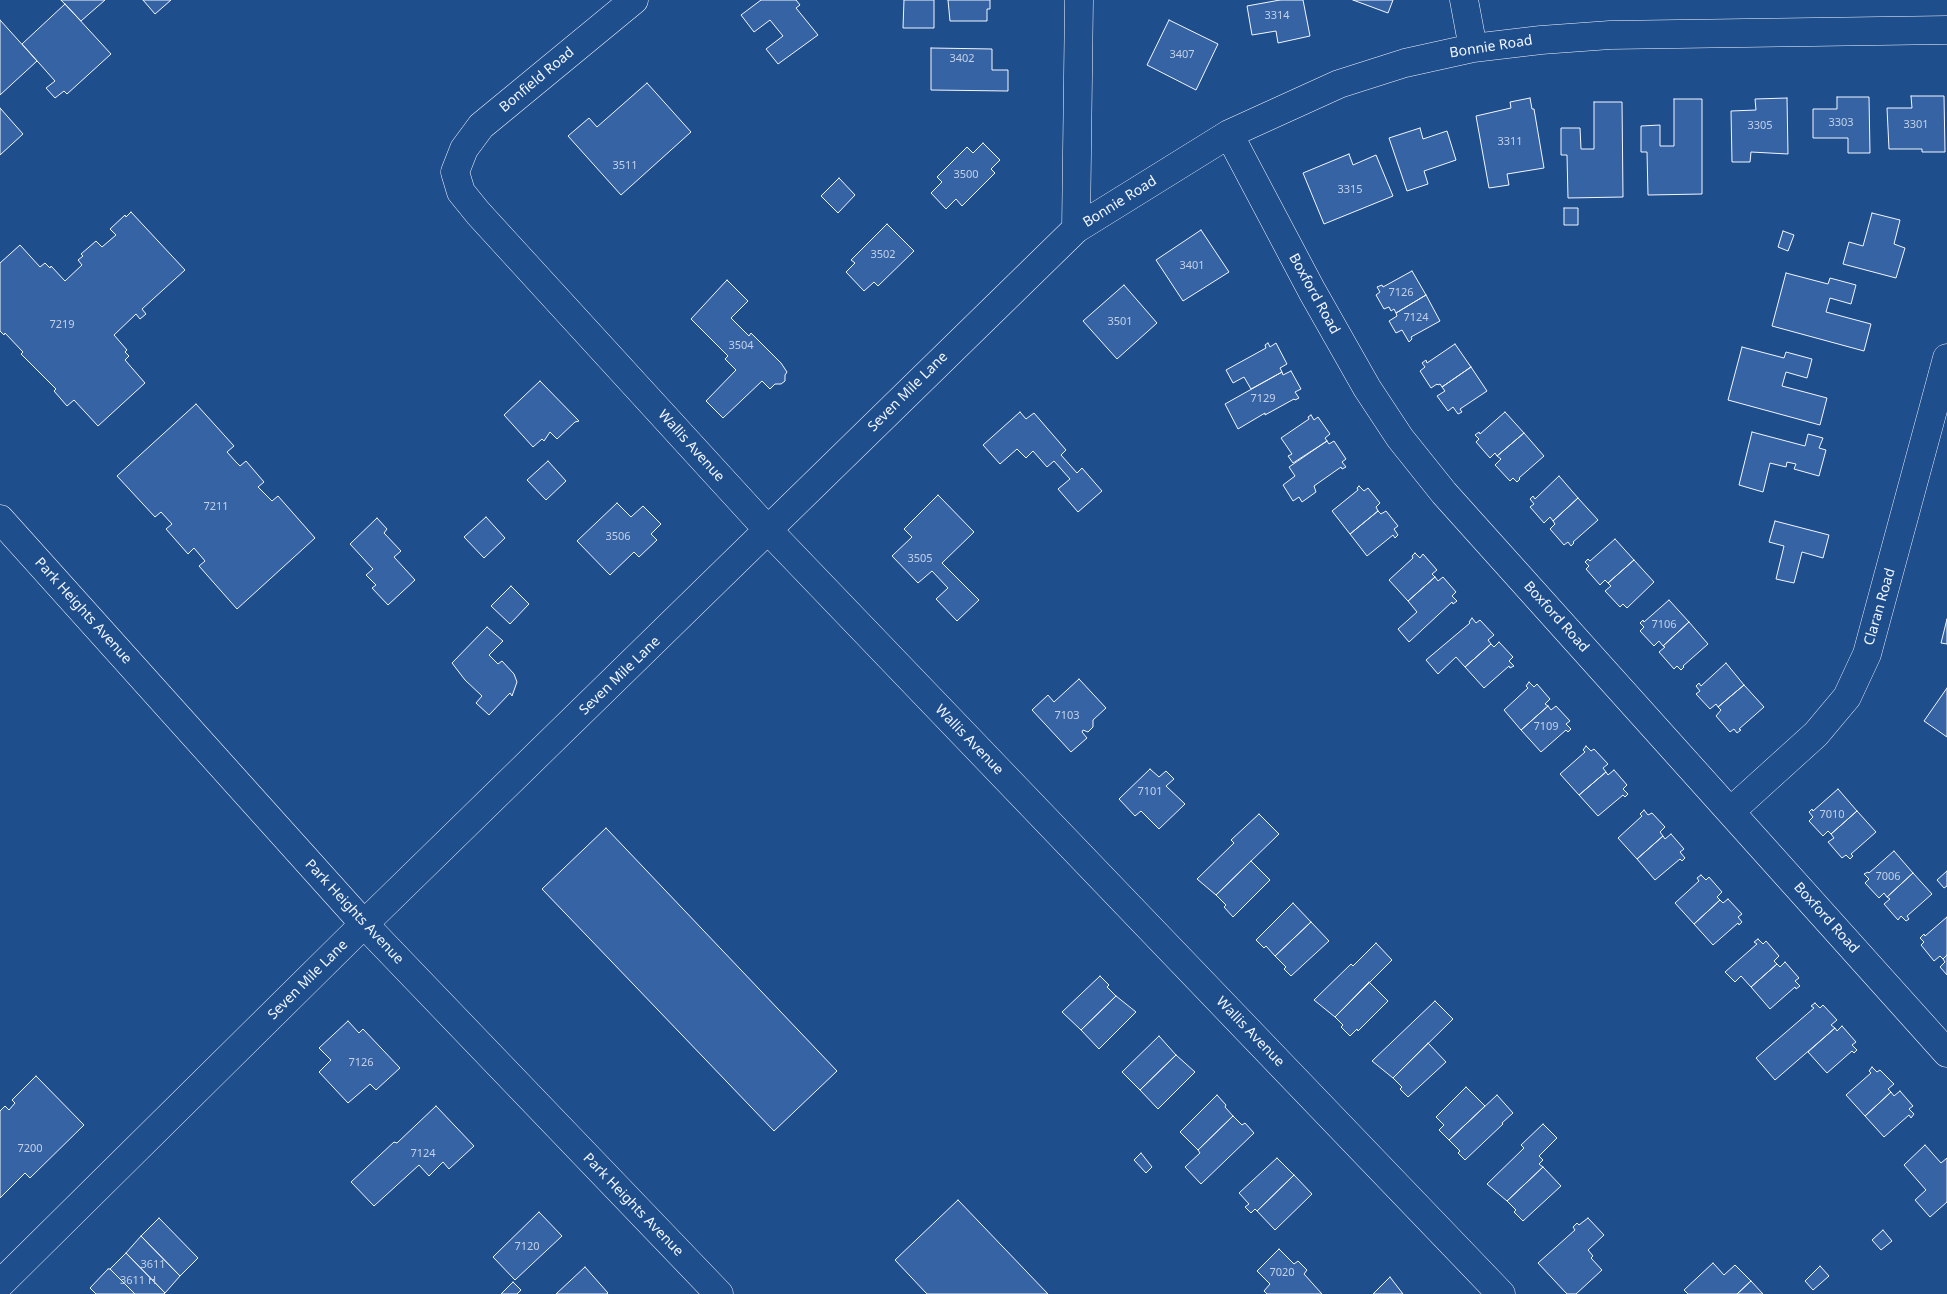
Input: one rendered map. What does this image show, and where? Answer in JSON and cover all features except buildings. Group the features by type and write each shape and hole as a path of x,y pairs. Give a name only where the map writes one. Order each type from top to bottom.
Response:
{"street":[{"name":"Bonfield Road","path":"455,172 464,149 481,126 634,0"},
{"path":"1076,229 1079,0"},
{"path":"1464,0 1473,48"},
{"name":"Bonnie Road","path":"1076,229 1229,134 1339,84 1404,63 1473,48 1541,40 1610,35 1947,30"},
{"name":"Boxford Road","path":"1229,134 1312,291 1367,388 1400,438 1444,493 1947,1053"},
{"name":"Wallis Avenue","path":"455,172 462,192 478,214 768,530 1501,1294"},
{"name":"Seven Mile Lane","path":"0,1284 364,924 1076,229"},
{"name":"Claran Road","path":"1730,811 1816,734 1847,697 1867,654 1947,358"},
{"name":"Park Heights Avenue","path":"0,519 364,924 719,1294"}]}
